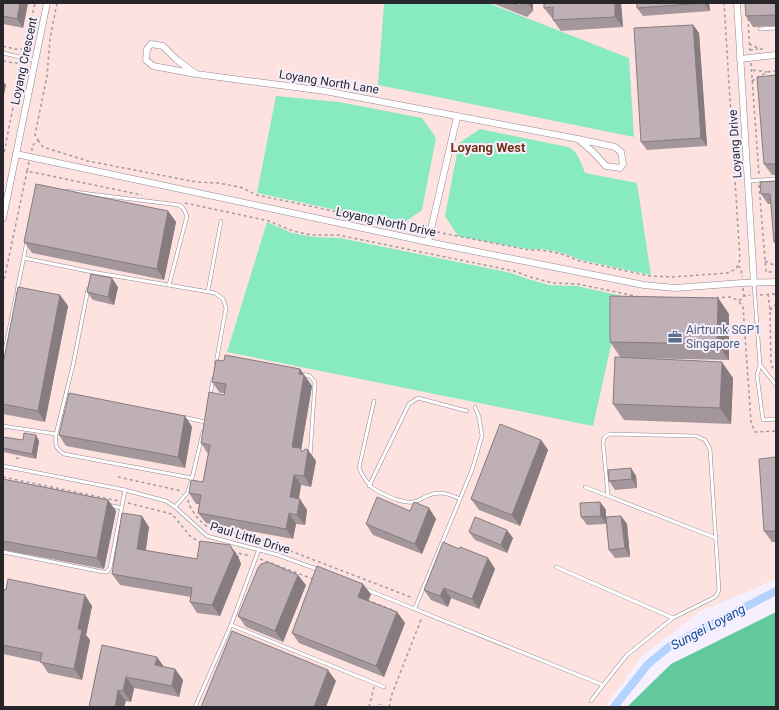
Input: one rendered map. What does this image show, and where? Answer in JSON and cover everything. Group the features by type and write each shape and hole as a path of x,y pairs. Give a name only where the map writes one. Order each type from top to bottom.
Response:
{"street":[{"name":"Loyang Crescent","path":"3,218 47,3"},
{"name":"Loyang Drive","path":"737,3 754,283"},
{"name":"Loyang North Lane","path":"196,74 177,60 163,46 151,44 147,49 146,60 153,66 196,74 326,91 578,139 615,147 621,152 623,164 620,168 606,166 578,139"},
{"path":"740,59 776,55"},
{"path":"428,242 457,117"},
{"name":"Loyang North Drive","path":"16,154 428,242 644,285 675,288 754,283"},
{"path":"754,283 776,282"}],"lane":[{"path":"760,29 776,28"},
{"path":"3,53 36,61"},
{"path":"748,181 776,179"},
{"path":"62,190 179,205 184,208 188,216 169,285"},
{"path":"208,291 221,222"},
{"path":"3,360 29,234"},
{"path":"24,258 92,272 208,291 219,295 226,308 215,370"},
{"path":"91,278 92,272"},
{"name":"Loyang Drive","path":"754,283 760,365 757,375 763,420 776,419"},
{"path":"89,285 73,366 56,434 55,444 58,450 64,454 192,478"},
{"path":"218,356 225,357"},
{"path":"760,365 776,385"},
{"path":"294,373 310,376 315,382 310,460"},
{"path":"209,400 213,378"},
{"path":"66,395 73,396"},
{"path":"369,486 409,404 418,398 467,411"},
{"path":"374,400 359,468 369,486 378,492 407,502 419,501 428,495 438,493 448,494 460,499"},
{"path":"416,608 472,470 482,436 479,417 475,407"},
{"path":"175,507 187,493 192,478 206,414"},
{"path":"182,417 205,422"},
{"path":"3,426 56,434"},
{"path":"591,701 602,684 627,655 673,618 713,598 718,593 720,586 710,449 705,440 701,438 681,436 607,435 604,438 603,444 608,495"},
{"name":"Paul Little Drive","path":"3,466 125,490 166,501 175,507 207,536 259,549 325,573"},
{"path":"585,487 716,538"},
{"path":"3,552 107,572 110,568 125,490"},
{"path":"107,505 122,508"},
{"path":"195,707 231,625 259,549"},
{"path":"556,568 673,618"},
{"path":"358,586 416,608 602,684"},
{"path":"231,625 384,687"}],"path":[{"path":"3,158 35,3"},
{"path":"38,140 43,147 88,161 196,182 240,187 257,195 529,250 542,250 562,254 580,261 650,276 672,277 727,273 736,269 740,260 724,3"},
{"path":"748,17 766,272 776,272"},
{"path":"749,44 760,49"},
{"path":"3,46 15,49 25,49"},
{"path":"750,50 765,49"},
{"path":"3,60 22,64"},
{"path":"752,70 766,72 776,71"},
{"path":"752,81 766,72"},
{"path":"3,285 27,171"},
{"path":"765,261 776,266"},
{"path":"776,294 768,294 770,310 771,363 772,367 776,370"},
{"path":"739,301 743,306 751,422 755,432 776,431"},
{"path":"770,310 776,304"},
{"path":"16,458 22,458"},
{"path":"3,477 123,502 172,514 190,536 202,544"},
{"path":"118,477 187,493 191,508 205,525 211,529 262,540 419,600"},
{"path":"229,550 256,557 313,580"},
{"path":"364,599 392,610 398,614"},
{"path":"389,707 392,694 425,612"},
{"path":"369,707 375,684"}],"shaded area":[{"path":"3,3 776,3 776,579 699,612 642,656 605,707 3,707"}],"green space":[{"path":"384,3 488,3 629,58 634,137 378,85"},
{"path":"276,96 339,102 422,118 436,138 422,210 402,224 257,193"},
{"path":"480,129 568,147 577,154 585,173 637,183 651,275 581,260 563,253 542,249 528,249 458,236 445,216 459,143"},
{"path":"267,222 292,233 313,237 340,238 511,273 549,285 577,286 622,296 593,426 227,352"},
{"path":"776,612 776,707 627,707 671,664"}],"building":[{"path":"3,3 20,3 17,19 3,16"},
{"path":"512,3 523,3 520,6"},
{"path":"544,3 615,3 615,17 553,20 553,7 544,8"},
{"path":"637,3 704,3 637,8"},
{"path":"745,3 776,3 776,15 746,16"},
{"path":"693,25 701,138 641,142 634,28"},
{"path":"776,75 776,164 764,164 757,77"},
{"path":"776,181 776,242 774,242 770,194 761,194 760,182"},
{"path":"36,184 168,211 157,269 24,242"},
{"path":"91,274 112,278 108,297 87,292"},
{"path":"18,287 60,295 38,411 3,404 3,364"},
{"path":"610,296 718,298 717,344 610,342"},
{"path":"225,355 300,369 299,374 304,375 292,447 300,448 302,452 305,449 308,450 304,476 294,475 290,497 300,499 297,515 289,513 286,529 198,513 201,495 189,493 191,480 203,482 210,445 201,443 209,392 224,395 226,384 212,382 216,360 224,361"},
{"path":"615,357 722,362 720,408 613,404"},
{"path":"69,393 185,416 178,457 59,435"},
{"path":"500,424 541,440 512,515 471,499"},
{"path":"24,433 36,435 32,454 3,448 3,437 23,440"},
{"path":"776,457 776,531 764,531 759,459"},
{"path":"631,468 632,479 609,481 608,470"},
{"path":"3,479 108,500 97,558 3,541"},
{"path":"377,497 410,511 414,502 429,508 415,544 366,524"},
{"path":"600,502 601,516 581,517 580,503"},
{"path":"122,513 142,516 137,549 197,559 200,541 230,545 234,553 212,605 190,602 192,588 112,574"},
{"path":"621,516 625,548 609,550 606,517"},
{"path":"475,517 507,530 501,545 469,532"},
{"path":"443,542 459,549 460,547 488,558 472,599 444,588 440,596 424,590"},
{"path":"268,562 298,575 275,631 238,616 258,568 261,564"},
{"path":"317,566 363,584 358,597 397,612 376,666 292,633"},
{"path":"8,579 85,595 78,629 82,630 74,669 40,662 42,653 3,645 3,589 6,590"},
{"path":"232,631 328,670 314,707 201,707"},
{"path":"102,645 157,657 155,665 175,669 172,686 126,677 123,691 118,690 115,707 89,707"}],"waterway":[{"name":"Sungei Loyang","path":"614,707 648,664 670,646 776,591"}],"place":[{"name":"Airtrunk SGP1 Singapore","path":"675,337"}],"district":[{"name":"Loyang West","path":"488,147"}]}
